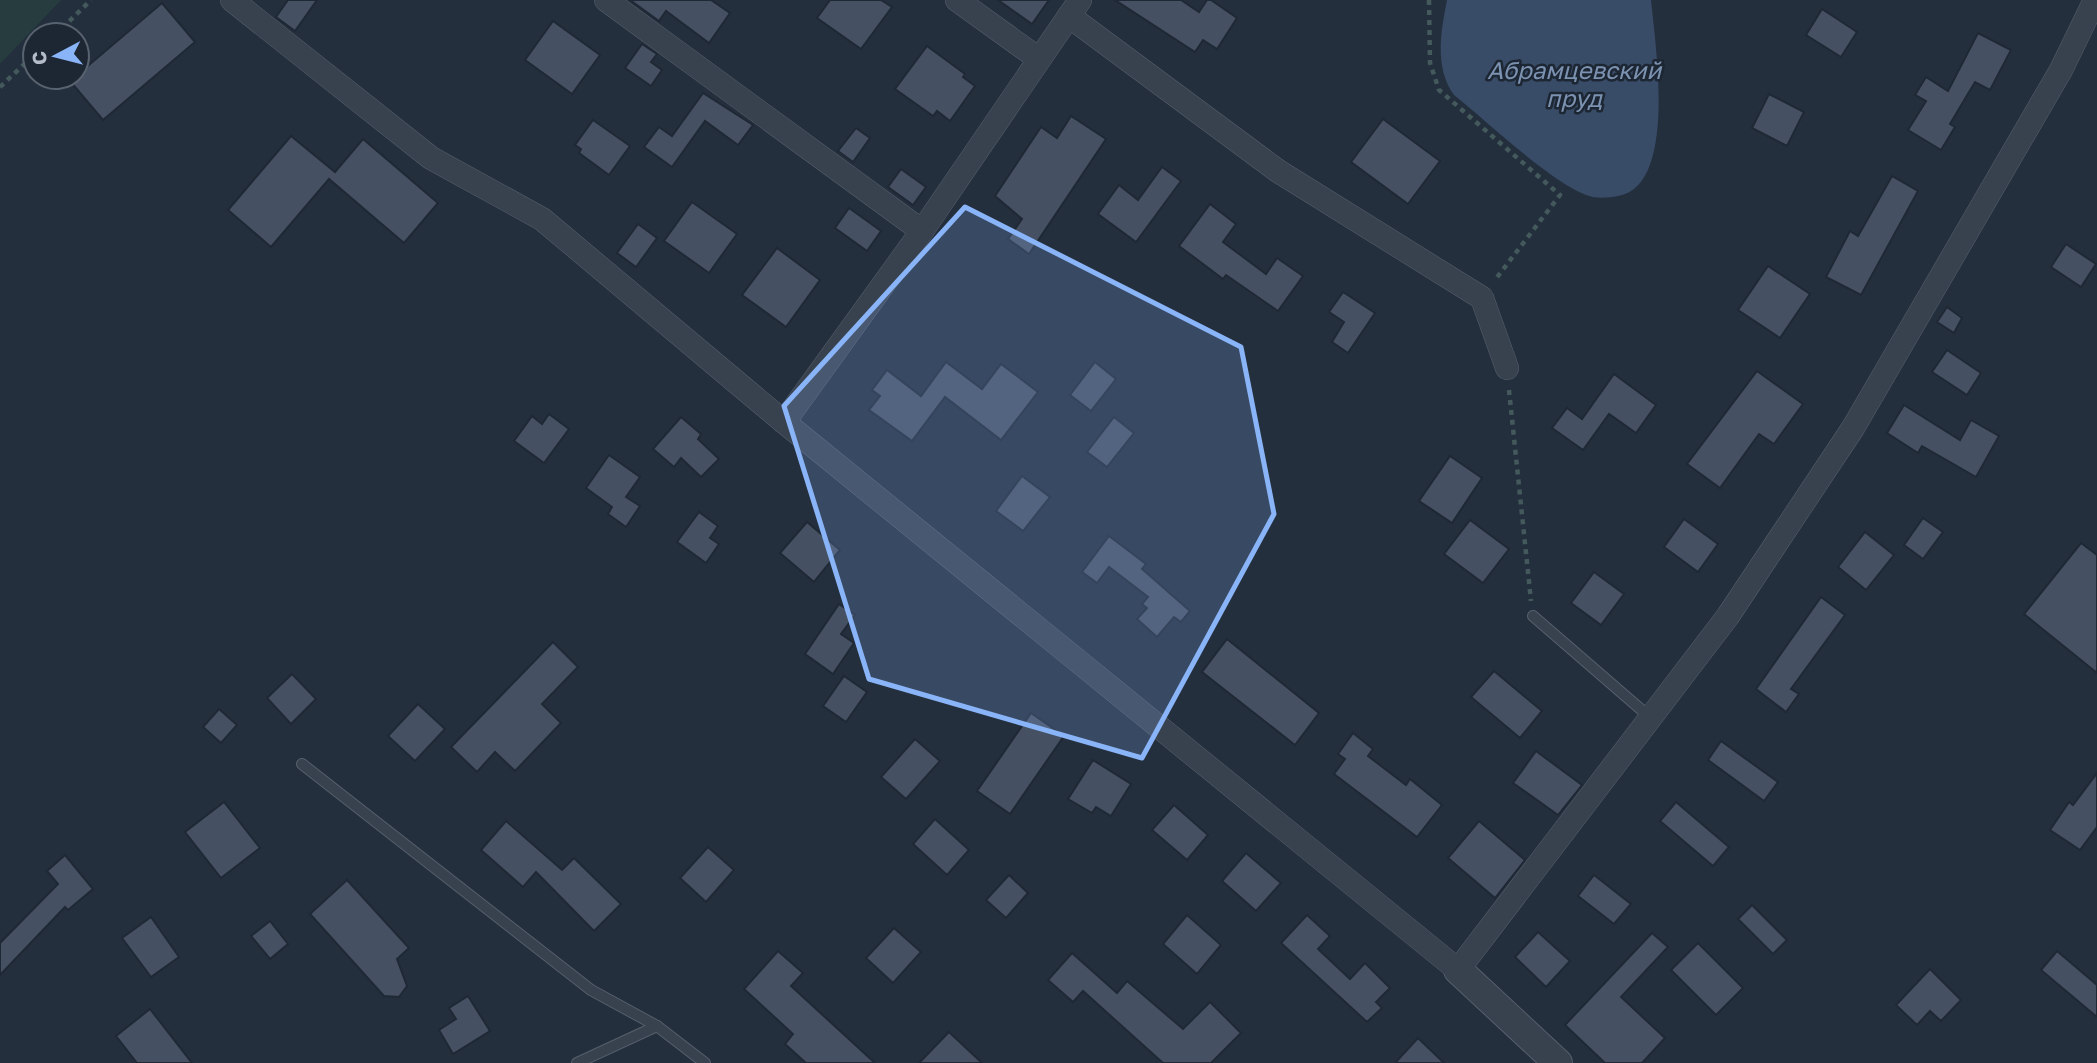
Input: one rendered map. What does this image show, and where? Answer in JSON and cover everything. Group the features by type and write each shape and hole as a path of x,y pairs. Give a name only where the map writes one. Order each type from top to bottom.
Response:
{"street":[{"path":"232,0 431,158 542,219 784,422 1458,970 1558,1063"},
{"path":"606,0 922,231"},
{"path":"957,0 1039,60"},
{"path":"1458,970 1728,616 1853,428 2061,70 2095,0"},
{"path":"784,422 922,231 1074,8 1278,171 1482,298 1507,368"}],"lane":[{"path":"1533,616 1652,719"},
{"path":"302,764 592,990 656,1026 705,1063"},
{"path":"577,1063 656,1026"}],"path":[{"path":"69,21 91,0"},
{"path":"1429,0 1430,63 1439,90 1560,195 1482,298"},
{"path":"0,87 21,67"},
{"path":"1507,368 1533,616"}],"highlighted area":[{"path":"965,207 1241,347 1274,514 1142,758 869,679 784,406"}],"green space":[{"path":"0,0 61,0 41,21 21,21 21,42 0,64"}],"water":[{"name":"Абрамцевский пруд","path":"1447,0 1651,0 1658,78 1656,141 1649,167 1637,186 1618,196 1602,198 1571,188 1536,164 1454,95 1441,61 1441,37"}],"building":[{"path":"288,0 317,0 295,31 276,17"},
{"path":"630,0 711,0 730,13 709,43 666,11 659,21"},
{"path":"830,0 881,0 892,7 861,49 817,18"},
{"path":"998,0 1049,0 1032,24"},
{"path":"1115,0 1181,0 1199,12 1207,0 1211,0 1237,18 1217,49 1203,40 1195,52"},
{"path":"162,3 195,42 103,120 78,91 91,91 91,63"},
{"path":"1822,9 1857,32 1841,57 1806,35"},
{"path":"553,21 600,55 572,94 525,60"},
{"path":"1978,33 2011,50 1990,90 1975,82 1950,124 1955,127 1941,150 1908,130 1926,101 1915,95 1926,77 1948,91"},
{"path":"642,44 657,54 651,62 662,70 651,86 625,68"},
{"path":"927,46 965,74 963,77 975,86 950,121 937,111 933,116 895,89"},
{"path":"703,93 753,125 738,145 705,121 672,167 644,147 659,127 672,136"},
{"path":"1769,94 1804,112 1787,146 1752,128"},
{"path":"1071,116 1106,139 1029,254 1008,239 1022,219 995,196 1041,127 1057,138"},
{"path":"1383,119 1440,161 1408,204 1351,162"},
{"path":"593,120 630,146 609,175 579,153 581,149 575,145"},
{"path":"856,128 870,138 853,162 838,151"},
{"path":"291,136 335,172 363,139 438,203 404,243 329,179 271,247 228,210"},
{"path":"1162,167 1181,181 1136,242 1098,214 1119,185 1138,200"},
{"path":"901,169 926,187 913,205 888,187"},
{"path":"1892,176 1918,191 1861,295 1826,277 1850,231 1858,236"},
{"path":"692,202 737,234 709,273 664,241"},
{"path":"1210,204 1236,224 1223,242 1266,274 1277,258 1303,276 1278,311 1226,275 1223,279 1179,246"},
{"path":"849,208 881,231 867,251 835,228"},
{"path":"638,224 657,238 636,267 617,253"},
{"path":"2066,244 2096,264 2081,287 2051,267"},
{"path":"777,248 820,280 786,327 742,295"},
{"path":"1768,266 1810,294 1780,338 1738,310"},
{"path":"1343,292 1375,313 1348,353 1332,342 1344,322 1329,312"},
{"path":"1947,307 1962,318 1954,333 1937,322"},
{"path":"1947,350 1981,373 1967,395 1932,372"},
{"path":"946,362 982,389 1001,364 1038,392 1001,440 945,397 912,441 869,410 880,396 872,390 887,370 921,396"},
{"path":"1095,362 1116,379 1091,411 1070,395"},
{"path":"1757,371 1803,404 1774,444 1759,434 1720,488 1687,464"},
{"path":"1614,374 1656,405 1636,433 1609,414 1583,450 1552,428 1567,408 1582,419"},
{"path":"1904,405 1960,440 1971,420 1999,436 1976,477 1922,446 1918,453 1887,433"},
{"path":"549,414 569,429 544,463 514,441 532,416 542,424"},
{"path":"681,417 701,434 698,439 719,459 701,477 681,458 674,467 653,449"},
{"path":"1114,417 1134,433 1107,467 1087,452"},
{"path":"609,455 640,477 626,497 640,506 626,527 608,514 612,507 586,488"},
{"path":"1450,456 1482,478 1452,523 1419,501"},
{"path":"1022,476 1050,497 1023,531 996,511"},
{"path":"699,512 718,526 710,538 719,544 706,563 677,542"},
{"path":"1923,518 1943,532 1923,559 1904,545"},
{"path":"1684,519 1718,544 1698,572 1664,547"},
{"path":"1470,520 1509,549 1483,583 1444,554"},
{"path":"807,522 840,550 814,582 780,553"},
{"path":"1865,532 1894,555 1866,590 1838,567"},
{"path":"1109,536 1146,564 1142,569 1190,611 1181,622 1174,617 1157,637 1137,619 1147,608 1142,604 1148,597 1109,567 1097,583 1082,572"},
{"path":"2081,543 2097,555 2097,673 2024,614"},
{"path":"1594,572 1624,594 1601,625 1571,603"},
{"path":"1821,597 1845,615 1791,689 1799,694 1786,712 1756,689"},
{"path":"839,604 855,615 841,634 854,643 833,674 805,654"},
{"path":"1227,639 1319,713 1295,745 1202,672"},
{"path":"553,642 578,667 542,704 561,723 515,771 495,752 477,772 451,747"},
{"path":"1494,671 1542,711 1520,738 1471,697"},
{"path":"292,674 316,699 291,724 267,698"},
{"path":"844,676 867,692 846,722 823,706"},
{"path":"418,704 445,729 415,761 388,736"},
{"path":"219,709 237,725 221,743 203,727"},
{"path":"1031,713 1064,736 1010,814 977,791"},
{"path":"1353,733 1373,749 1368,756 1406,785 1410,779 1442,805 1417,837 1334,774 1345,759 1338,754"},
{"path":"915,739 940,761 906,799 881,777"},
{"path":"1721,741 1778,782 1764,801 1708,760"},
{"path":"1536,751 1582,785 1558,815 1513,783"},
{"path":"1093,760 1131,784 1111,816 1096,807 1092,813 1068,799"},
{"path":"2097,773 2097,827 2080,850 2050,830 2069,802 2073,805"},
{"path":"224,802 260,848 221,878 185,832"},
{"path":"1676,802 1729,847 1713,866 1660,821"},
{"path":"1174,805 1208,835 1187,860 1152,830"},
{"path":"935,819 969,850 947,875 913,844"},
{"path":"506,821 562,870 574,858 621,904 594,931 536,872 523,887 481,850"},
{"path":"1479,821 1525,860 1495,898 1448,858"},
{"path":"708,847 734,870 706,902 680,878"},
{"path":"1246,853 1281,883 1256,911 1222,881"},
{"path":"65,855 93,889 68,910 65,907 0,975 0,943 58,884 47,871"},
{"path":"1009,875 1028,893 1006,918 986,900"},
{"path":"1594,875 1631,904 1614,924 1578,896"},
{"path":"347,880 409,948 397,959 407,986 399,997 384,996 310,914"},
{"path":"1752,905 1787,940 1773,954 1738,919"},
{"path":"1187,915 1221,945 1197,974 1163,944"},
{"path":"1307,915 1330,936 1318,949 1350,979 1365,963 1390,988 1376,1002 1382,1008 1367,1022 1281,943"},
{"path":"151,917 179,957 151,977 122,938"},
{"path":"270,921 288,944 270,959 251,936"},
{"path":"894,928 921,952 893,983 866,958"},
{"path":"1538,932 1570,961 1546,987 1515,957"},
{"path":"1652,933 1668,947 1621,997 1665,1038 1642,1063 1605,1063 1565,1025"},
{"path":"1698,943 1743,988 1716,1015 1671,970"},
{"path":"778,951 803,973 791,986 875,1063 806,1063 785,1044 793,1034 744,989"},
{"path":"2057,951 2097,985 2097,1017 2041,970"},
{"path":"1072,953 1117,993 1127,981 1183,1029 1210,1002 1241,1033 1211,1063 1163,1063 1083,991 1073,1002 1048,980"},
{"path":"1930,969 1961,1000 1941,1021 1930,1011 1917,1025 1896,1005"},
{"path":"468,996 490,1031 453,1054 439,1030 456,1019 449,1008"},
{"path":"150,1009 192,1063 137,1063 116,1036"},
{"path":"949,1032 982,1063 919,1063"},
{"path":"1418,1038 1444,1063 1395,1063"}]}
